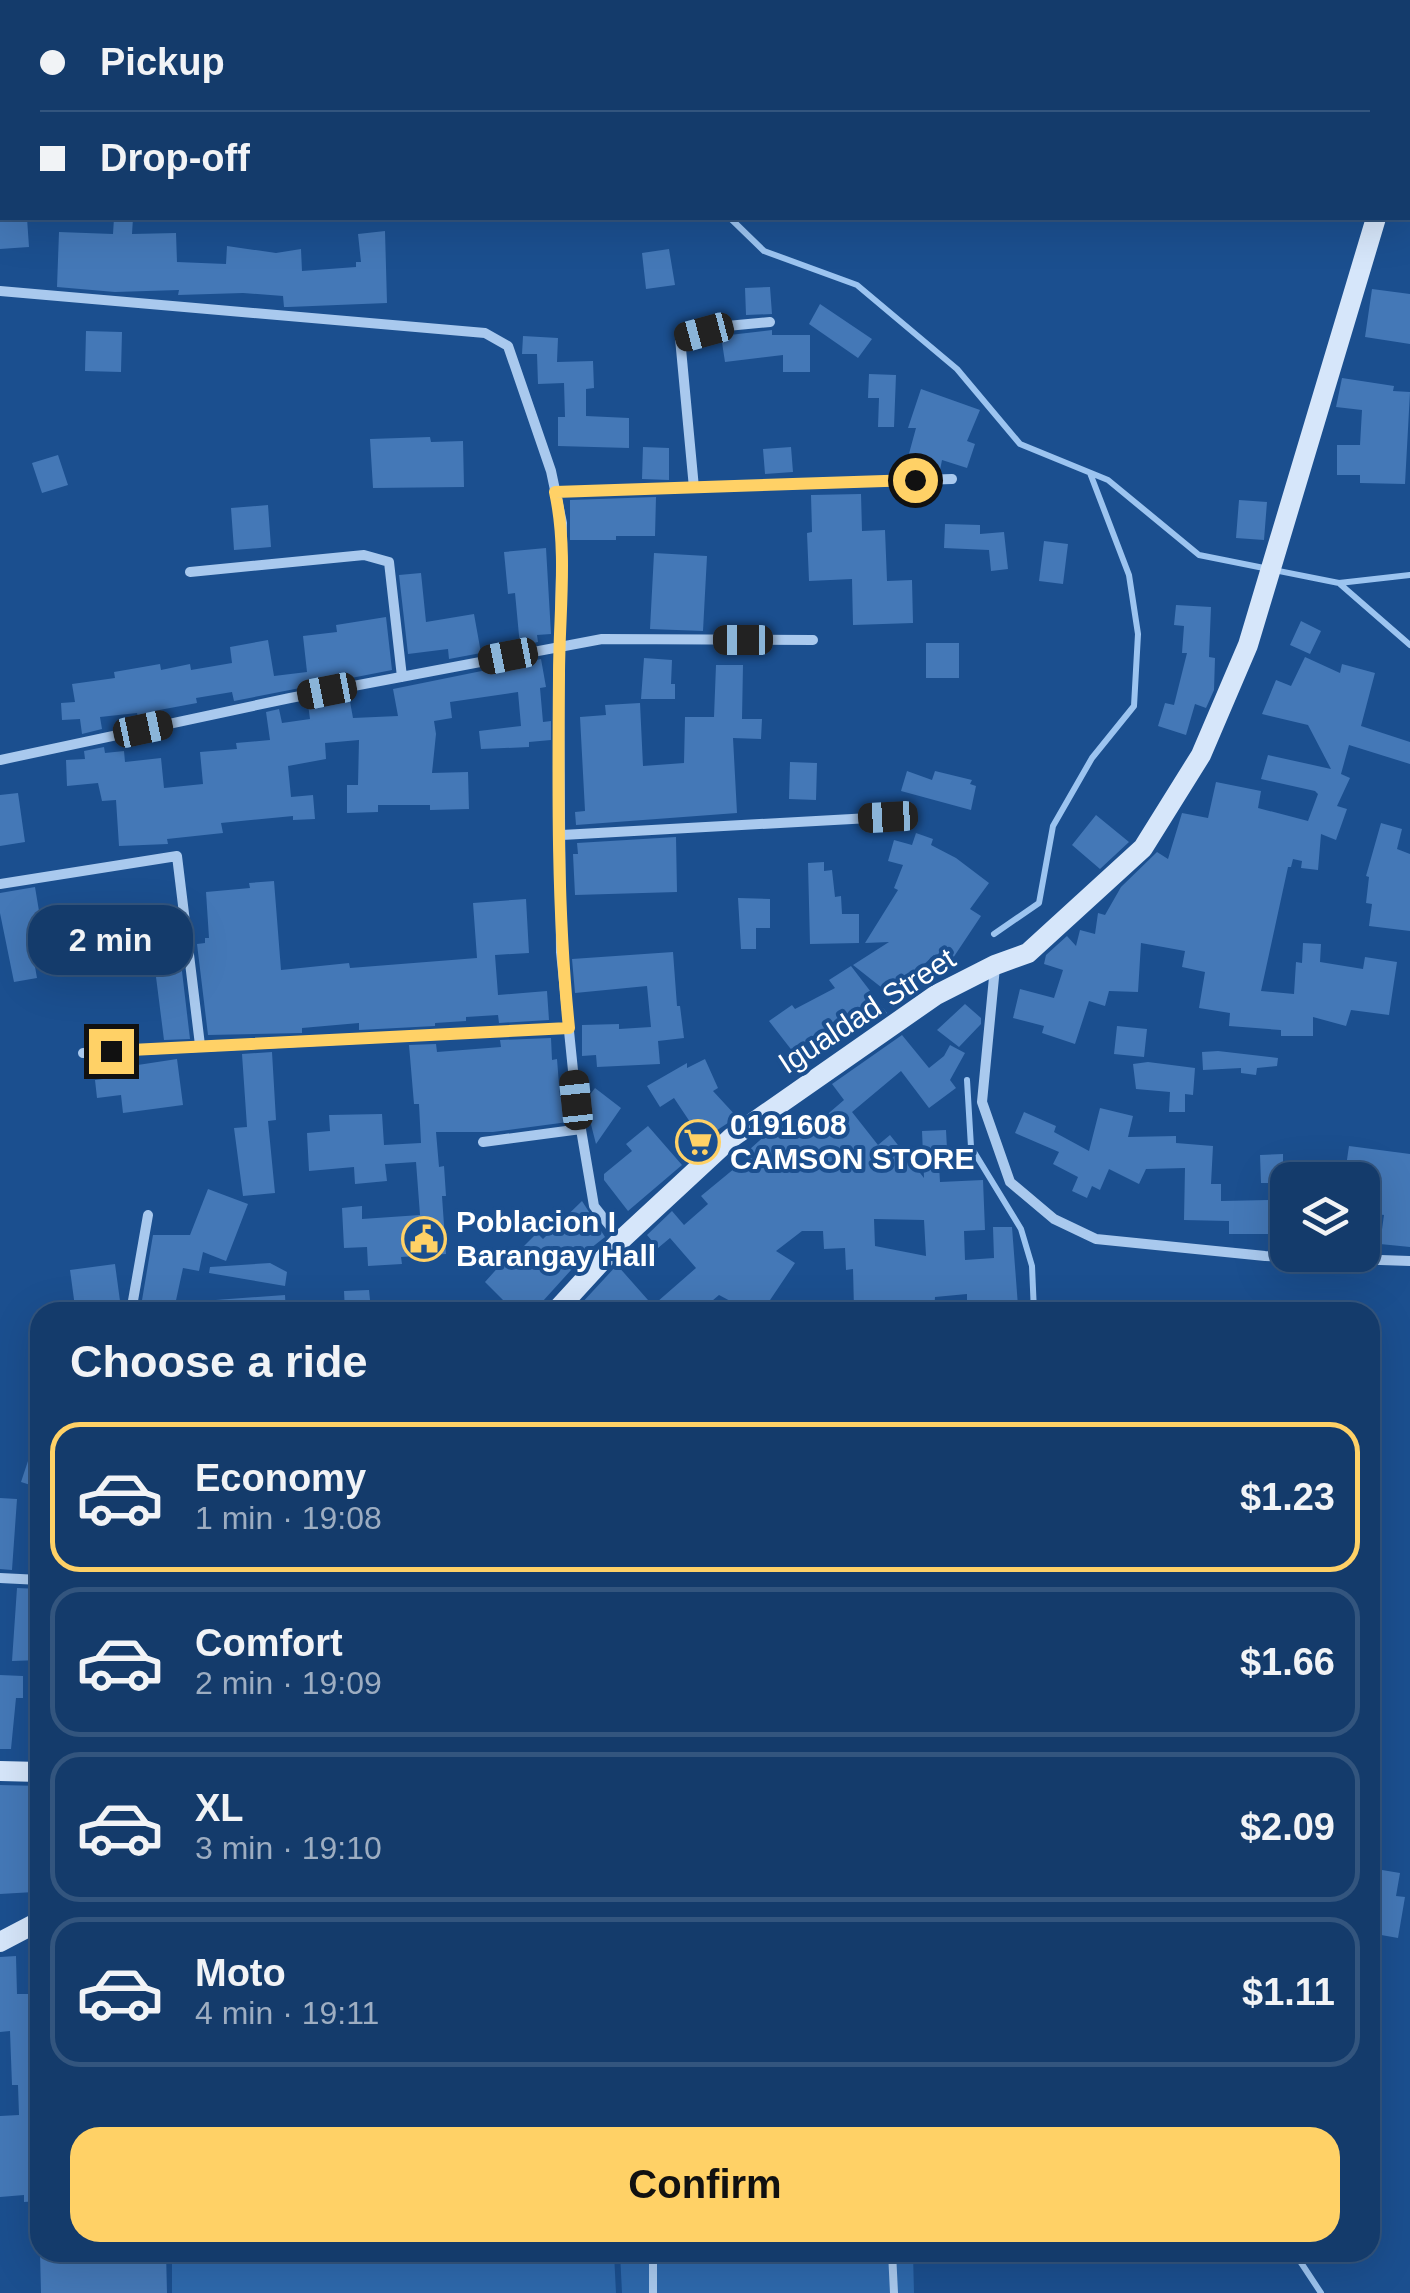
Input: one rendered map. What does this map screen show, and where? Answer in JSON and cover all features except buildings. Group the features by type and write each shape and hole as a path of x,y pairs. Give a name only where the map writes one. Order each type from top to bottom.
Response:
{"street":[{"name":"Igualdad Street","path":"564,1302 621,1240 731,1138 936,995 1028,953 1143,848 1201,754 1248,646 1375,220"},
{"path":"0,290 485,333 508,346 562,523 562,952 581,1129 594,1206 621,1240"},
{"path":"694,488 680,338 727,326 770,322"},
{"path":"555,492 952,480"},
{"path":"190,572 364,555 389,562 402,676"},
{"path":"0,760 402,676 602,639 813,640"},
{"path":"562,835 888,817"},
{"path":"0,884 177,856 200,1045"},
{"path":"995,965 982,1102 1010,1182 1054,1219 1096,1239 1265,1256 1410,1261"},
{"path":"83,1053 569,1028"},
{"path":"483,1142 581,1129"},
{"path":"133,1302 148,1215"},
{"path":"0,1578 30,1580"},
{"path":"0,1771 30,1772"},
{"path":"0,1942 30,1926"}],"lane":[{"path":"652,2293 653,2262"},
{"path":"892,2262 894,2293"}],"shaded area":[{"path":"172,2262 614,2262 616,2293 172,2293"},
{"path":"620,2262 913,2262 914,2293 622,2293"}],"waterway":[{"path":"732,220 764,251 857,285 957,369 1020,444 1108,480 1199,555 1339,583 1410,575"},
{"path":"994,934 1039,903 1053,826 1092,758 1134,706 1138,634 1129,575 1090,473"},
{"path":"1340,584 1410,645"},
{"path":"967,1080 971,1147 1021,1229 1032,1266 1034,1302"},
{"path":"1301,2262 1321,2293"}],"place":[{"name":"0191608 CAMSON STORE","path":"698,1142"},
{"name":"Poblacion I Barangay Hall","path":"424,1239"}],"route":[{"path":"111,1051 569,1028 562,952 562,523 555,492 915,480"}]}
